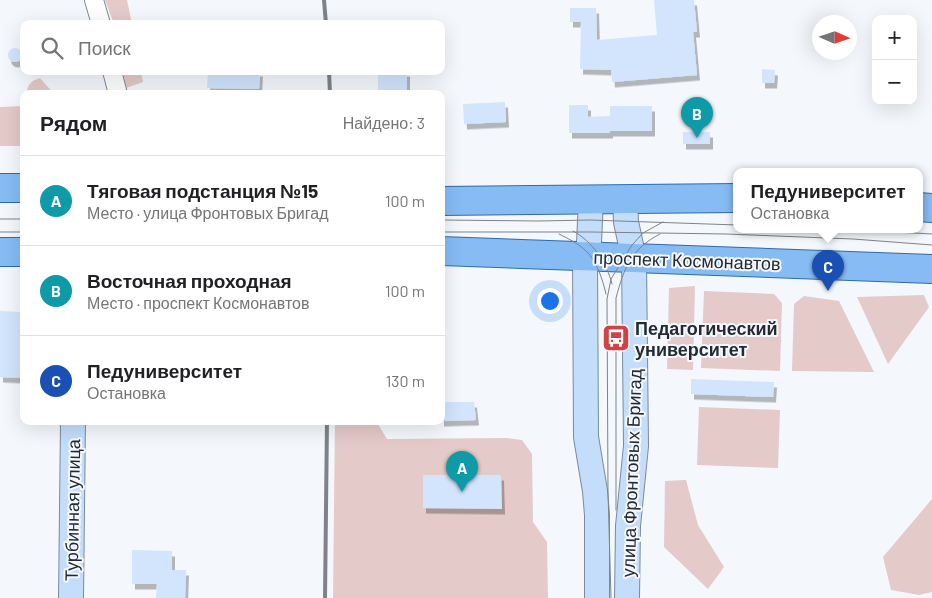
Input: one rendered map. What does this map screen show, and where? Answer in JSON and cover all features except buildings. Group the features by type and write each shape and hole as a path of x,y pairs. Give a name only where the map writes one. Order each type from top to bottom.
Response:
{"main road":[{"path":"0,188 20,188"},
{"path":"445,201 733,198"},
{"name":"улица Фронтовых Бригад","path":"591,199 589,244 585,257 586,437 597,515 597,598"},
{"name":"улица Фронтовых Бригад","path":"625,199 626,222 634,259 636,446 628,526 627,598"},
{"name":"проспект Космонавтов","path":"445,251 932,269"},
{"path":"0,252 20,252"},
{"name":"Турбинная улица","path":"71,598 73,425"}],"street":[{"path":"94,0 100,20"},
{"path":"113,75 117,90"}],"shaded area":[{"path":"105,0 127,0 131,20 112,20"},
{"path":"124,75 142,75 143,82 126,88"},
{"path":"40,78 50,90 28,90 30,83"},
{"path":"20,106 20,146 0,146 0,107"},
{"path":"695,286 693,370 667,369 669,288"},
{"path":"704,291 774,294 782,303 780,371 701,368"},
{"path":"924,295 929,307 888,364 857,297"},
{"path":"804,296 839,301 874,372 792,371 794,304"},
{"path":"699,407 780,410 778,468 697,465"},
{"path":"335,425 379,425 387,439 507,438 522,440 532,454 533,522 547,542 548,598 333,598"},
{"path":"686,480 698,525 724,567 708,589 664,547 665,481"},
{"path":"932,499 932,592 919,595 891,590 883,557"}],"tram line":[{"path":"0,219 20,219"},
{"path":"445,220 590,220 733,225"},
{"path":"611,598 608,491 607,299 611,279 632,245 643,233 663,222"},
{"path":"573,231 580,235 598,253 612,284"},
{"path":"0,232 20,232"},
{"path":"445,232 726,234 853,239 932,245"},
{"path":"914,233 932,234"},
{"path":"559,234 583,248 590,255 599,271 606,294"},
{"path":"616,510 616,298 622,277 630,260 642,246 660,234"}],"railway":[{"path":"324,0 326,20"},
{"path":"329,75 330,90"},
{"path":"325,598 327,425"}],"place":[{"name":"Восточная проходная","path":"697,138"},
{"name":"Педуниверситет","path":"828,291"},
{"name":"Педагогический университет","path":"616,338"},
{"name":"Тяговая подстанция №15","path":"462,492"}]}
